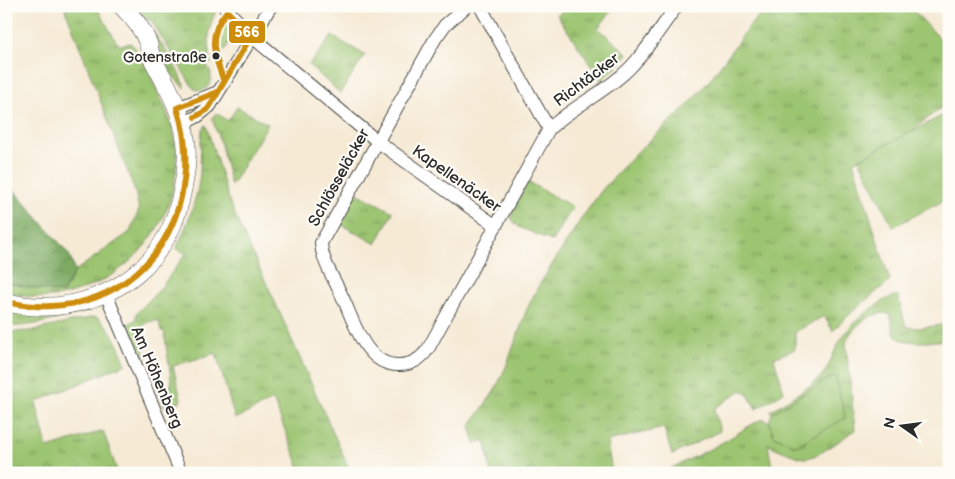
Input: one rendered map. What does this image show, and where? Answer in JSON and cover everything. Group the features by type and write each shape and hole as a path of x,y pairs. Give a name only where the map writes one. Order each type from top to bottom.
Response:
{"main road":[{"path":"6,302 34,308 50,308 77,303 106,294 125,282 144,266 169,234 177,211 186,166 186,141 180,116 150,55 136,39 121,6"}],"street":[{"path":"224,6 252,36"},
{"path":"180,116 218,92 270,6"},
{"name":"Schlösseläcker","path":"467,6 445,25 435,39 321,242 325,260 364,343 376,358 389,365 402,365 415,362 424,355 496,226"},
{"path":"480,6 549,129"},
{"name":"Richtäcker","path":"549,129 560,118 621,76 633,64 677,6"},
{"name":"Kapellenäcker","path":"252,36 377,141 496,226 549,129"},
{"name":"Am Höhenberg","path":"106,294 181,473"}],"green space":[{"path":"64,6 96,6 117,43 120,45 131,43 139,54 164,106 173,133 176,147 176,169 173,191 166,211 156,230 128,263 111,276 86,288 56,296 34,297 6,293 6,282 63,293 75,271 130,232 139,210 135,191"},
{"path":"131,6 216,6 217,9 211,23 209,35 211,63 207,65 210,70 211,80 207,87 201,91 194,89 152,22 149,19 144,20"},
{"path":"568,6 606,6 611,12 598,28 628,54 601,80 557,15"},
{"path":"767,6 909,6 949,48 949,101 911,132 853,162 890,281 853,311 833,331 824,316 795,332 795,349 774,358 784,392 756,409 747,393 741,390 714,409 720,431 672,455 664,428 607,441 612,473 491,473 485,440 475,444 470,426 494,392 506,367 527,309 538,287 583,216 602,190 634,155 689,104"},
{"path":"229,22 233,27 234,35 220,57 217,47 218,32 224,24"},
{"path":"149,28 170,57 185,88 169,69"},
{"path":"332,36 365,55 340,93 309,65"},
{"path":"237,107 268,124 231,186 212,118 216,113 228,121"},
{"path":"949,112 949,198 893,227 859,159"},
{"path":"206,125 229,200 240,227 351,473 302,473 273,400 235,419 216,353 173,366 181,399 180,402 165,408 156,387 172,385 164,331 161,331 159,321 148,322 144,325 143,340 148,370 127,325 135,320 137,313 160,289 186,253 176,249 188,222 197,193 202,130"},
{"path":"528,182 573,207 552,241 519,227 512,220 512,212"},
{"path":"9,184 69,254 75,271 63,293 6,282 6,186"},
{"path":"353,191 393,212 376,244 337,222"},
{"path":"894,296 898,296 906,327 919,328 949,324 949,339 920,342 898,338 894,333 890,315 884,313 871,316 858,325 848,337 846,343 855,430 816,455 804,458 768,445 773,473 661,473 734,436 760,420 764,419 769,422 774,436 793,445 798,445 844,418 835,376 772,413 770,411 821,377 827,369 843,336 855,322 871,309"},
{"path":"6,309 89,311 37,324 6,326"},
{"path":"94,317 104,323 109,329 126,364 36,402 47,448 103,431 118,473 6,473 6,332 30,331"},
{"path":"836,376 845,418 798,445 793,445 774,436 769,422 772,413"}],"transit line":[{"name":"566","path":"195,117 210,106 251,36 227,11 220,20 214,37 215,54 224,82"},
{"name":"566","path":"6,302 40,306 75,303 97,297 117,287 135,274 151,258 164,240 174,219 181,197 185,174 185,141 177,108 218,92"}],"place":[{"name":"Gotenstraße","path":"216,56"}]}
